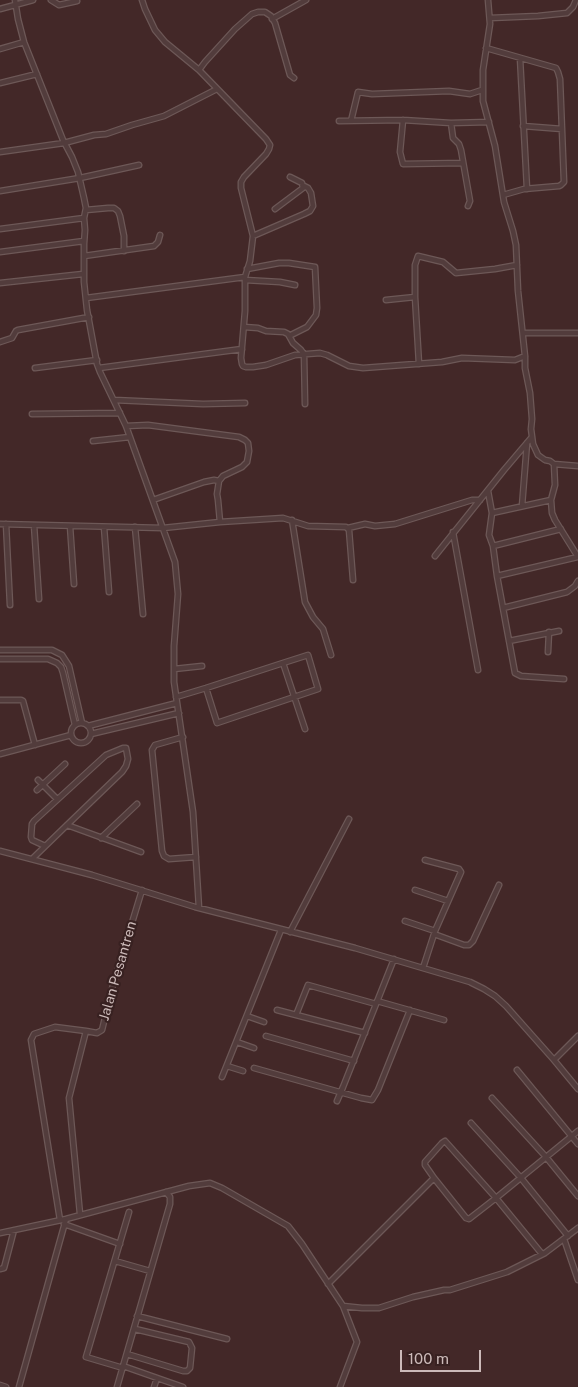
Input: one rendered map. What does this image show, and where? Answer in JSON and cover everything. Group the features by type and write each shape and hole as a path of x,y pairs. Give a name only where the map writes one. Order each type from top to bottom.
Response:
{"street":[{"path":"0,9 16,2 33,0"},
{"path":"51,0 58,5 77,1"},
{"path":"142,0 155,30 165,42 199,70 270,145 270,149 241,182 253,236 250,261 245,278 242,364 246,367 266,365 290,356 304,354 324,354 349,366 363,368 442,362 462,358 514,360 525,356"},
{"path":"272,19 306,0"},
{"path":"488,0 489,36 483,70 482,90 484,107 495,146 516,245 525,368 530,393 532,437 538,456 554,464 578,466"},
{"path":"490,18 567,13 573,7 576,0"},
{"path":"16,2 24,42 80,178 86,210 84,218 86,230 83,274 99,368 126,426 175,562 178,594 174,646 174,682 193,812 199,908"},
{"path":"199,70 235,29 252,14 265,12 272,19 290,75 294,78"},
{"path":"0,49 24,42"},
{"path":"486,48 556,68 560,79 564,182 562,185 526,189 504,195"},
{"path":"520,58 526,189"},
{"path":"0,83 37,74"},
{"path":"0,152 64,143 94,135 106,134 164,116 217,89"},
{"path":"351,121 358,92 372,94 449,92 470,94 482,90"},
{"path":"404,120 400,152 403,164 463,163"},
{"path":"339,121 489,122"},
{"path":"451,122 453,138 460,146 470,201 468,206"},
{"path":"523,126 562,128"},
{"path":"0,191 80,178 139,164"},
{"path":"253,236 310,211 313,206 311,193 299,181 290,177"},
{"path":"275,209 301,191 304,186"},
{"path":"86,210 114,208 118,211 124,236 124,251"},
{"path":"0,229 84,218"},
{"path":"84,256 154,246 158,242 160,235"},
{"path":"0,252 84,241"},
{"path":"419,364 415,297 415,265 418,256 443,262 456,273 517,265"},
{"path":"248,269 279,262 315,267 316,315 307,327 289,336"},
{"path":"0,283 83,274"},
{"path":"86,298 245,278 296,285"},
{"path":"386,300 415,297"},
{"path":"0,342 12,338 18,330 89,317"},
{"path":"244,327 286,333 292,342 298,346 304,354 305,404"},
{"path":"523,333 578,334"},
{"path":"99,368 242,348"},
{"path":"35,368 97,360"},
{"path":"114,400 203,404 245,403"},
{"path":"32,414 120,413"},
{"path":"126,426 148,425 238,437 248,443 247,462 218,481 217,494 220,522"},
{"path":"93,441 130,437"},
{"path":"434,556 532,437"},
{"path":"522,506 527,443"},
{"path":"496,576 578,557 552,513 551,500 554,485 554,464"},
{"path":"153,500 204,482 218,481"},
{"path":"488,491 492,513 489,535 493,546 496,576 515,673 521,676 564,678"},
{"path":"0,524 163,528 284,518 308,526 348,528 364,524 375,526 395,524 472,500 480,500"},
{"path":"492,513 551,500"},
{"path":"292,520 304,602 323,629 331,655"},
{"path":"6,524 10,605"},
{"path":"34,525 39,599"},
{"path":"70,526 74,584"},
{"path":"104,527 109,592"},
{"path":"135,527 143,614"},
{"path":"348,528 353,580"},
{"path":"493,546 561,529"},
{"path":"454,532 478,670"},
{"path":"503,608 567,592 578,581"},
{"path":"509,640 559,631"},
{"path":"548,652 549,632"},
{"path":"0,650 52,650 62,655 69,666 82,723"},
{"path":"88,726 177,700 206,688 308,655 318,689 218,723 206,688"},
{"path":"0,659 52,660 61,667 75,725 71,735 75,741 82,743 88,740 91,734 88,726 82,723 75,725"},
{"path":"283,663 305,729"},
{"path":"174,669 202,666"},
{"path":"67,690 74,688"},
{"path":"0,700 23,701 35,745"},
{"path":"91,734 179,713"},
{"path":"126,716 128,725"},
{"path":"0,754 71,735"},
{"path":"183,737 155,746 152,750 162,851 164,856 169,859 196,857"},
{"path":"32,859 126,766 128,759 126,748 106,755 34,820 31,832 32,840 45,846"},
{"path":"37,790 65,764"},
{"path":"38,780 58,799"},
{"path":"102,838 136,804"},
{"path":"290,932 349,819"},
{"path":"67,825 141,852"},
{"path":"0,851 142,890 199,908 355,948 470,982 495,996 506,1006 578,1089"},
{"path":"423,968 435,932 461,872 459,869 426,860"},
{"path":"405,922 435,932 464,945 469,945 473,941 499,885"},
{"name":"Jalan Pesantren","path":"80,1214 69,1098 86,1031 97,1033 102,1030 112,985 142,890"},
{"path":"416,890 448,901"},
{"path":"222,1077 281,930"},
{"path":"337,1101 394,960"},
{"path":"296,1015 308,985 444,1020"},
{"path":"277,1010 365,1033"},
{"path":"254,1068 370,1101 375,1097 410,1010"},
{"path":"247,1016 264,1022"},
{"path":"19,1387 63,1221 31,1040 34,1034 55,1026 86,1031"},
{"path":"266,1036 354,1062"},
{"path":"554,1060 578,1036"},
{"path":"237,1042 254,1048"},
{"path":"227,1066 243,1071"},
{"path":"517,1070 578,1144"},
{"path":"492,1098 546,1157 578,1196"},
{"path":"472,1123 521,1178 566,1238 578,1280"},
{"path":"542,1254 496,1198 445,1141 425,1165 469,1220 496,1198 521,1178 578,1131"},
{"path":"328,1284 434,1178"},
{"path":"0,1233 63,1221 80,1214 207,1182 222,1188 288,1226 343,1306 357,1342 340,1387"},
{"path":"117,1387 136,1316 170,1204 170,1197 166,1192"},
{"path":"129,1212 86,1357 183,1387"},
{"path":"63,1221 120,1244"},
{"path":"343,1306 379,1308 413,1297 450,1290 507,1272 545,1253 578,1228"},
{"path":"0,1269 4,1268 14,1230"},
{"path":"115,1261 150,1271"},
{"path":"136,1316 227,1339"},
{"path":"127,1354 183,1371 187,1371 190,1368 192,1348 189,1342 134,1329"},
{"path":"154,1387 157,1378"},
{"path":"0,1385 6,1387"}]}
